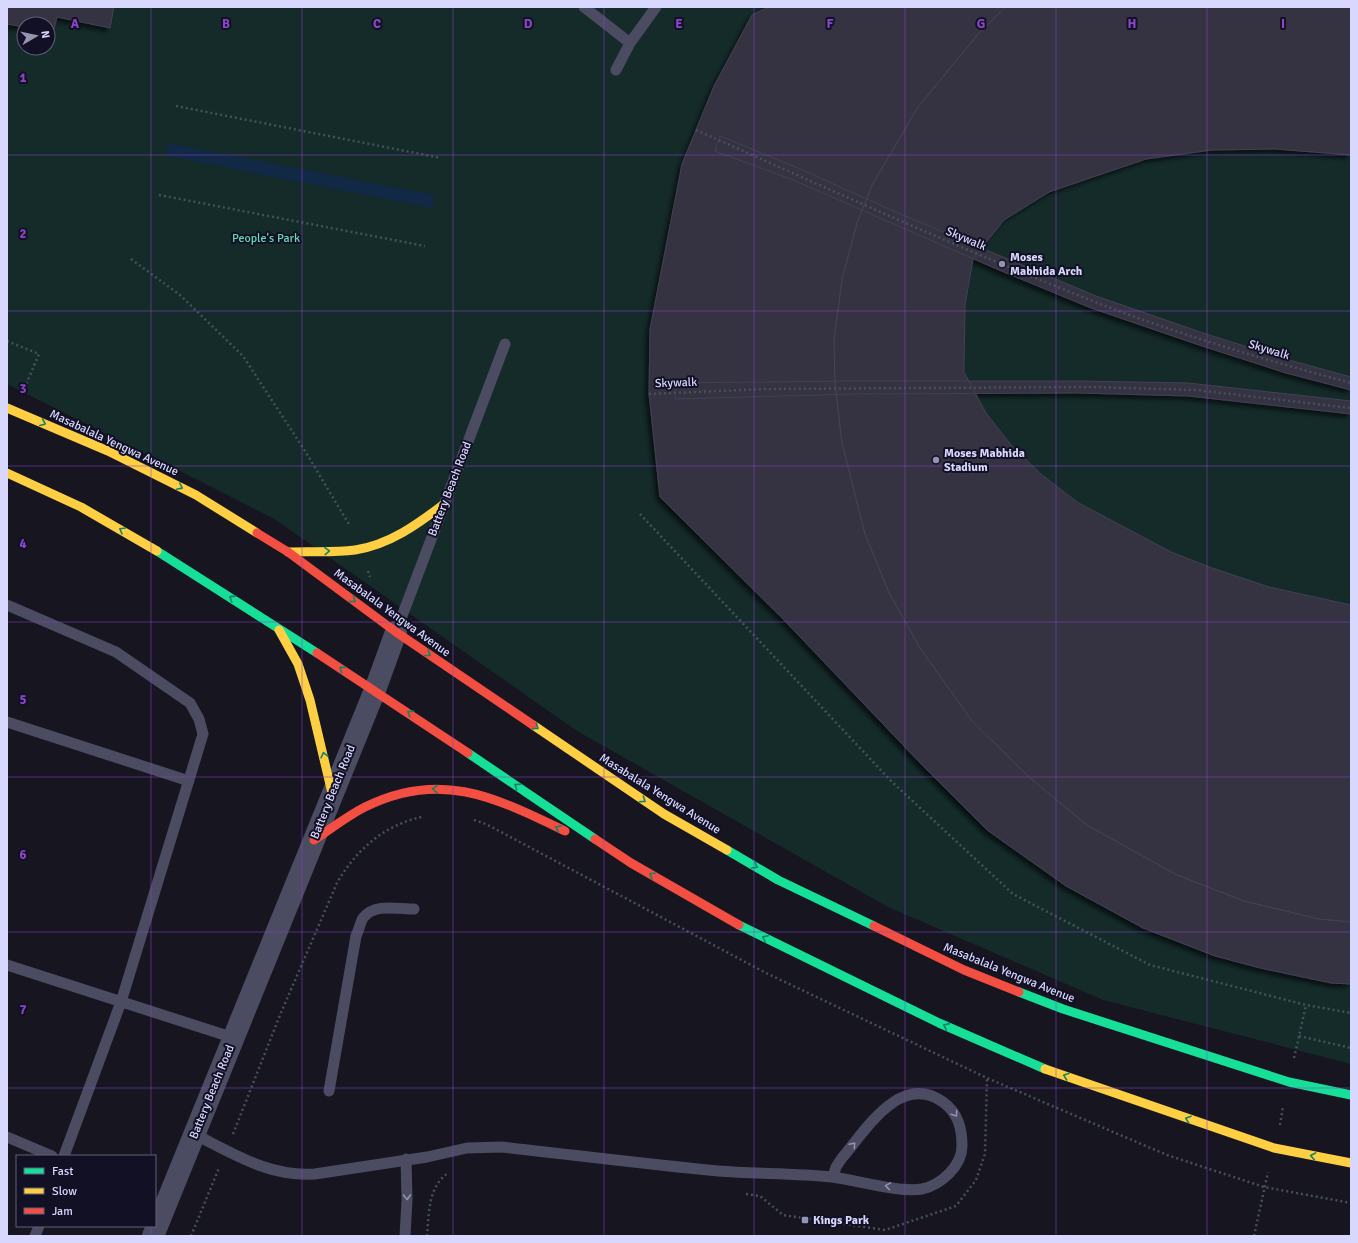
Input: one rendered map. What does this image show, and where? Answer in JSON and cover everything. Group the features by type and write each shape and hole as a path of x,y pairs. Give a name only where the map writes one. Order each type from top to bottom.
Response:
{"main road":[{"name":"Masabalala Yengwa Avenue","path":"11,409 108,451 196,495 288,552 396,632 664,814 778,880 957,967 1063,1009 1281,1080 1351,1095"},
{"path":"7,473 88,511 168,556 374,690 631,862 750,931 946,1026 1028,1063 1274,1148 1351,1163"},
{"path":"288,552 363,549 391,538 413,527 444,504"},
{"path":"277,627 298,664 310,700 332,793"},
{"path":"314,840 371,804 398,794 426,789 458,790 500,800 631,862"}],"street":[{"name":"Battery Beach Road","path":"153,1236 314,840 396,632"}],"lane":[{"path":"584,7 630,42"},
{"path":"616,70 630,42 656,7"},
{"name":"Battery Beach Road","path":"396,632 505,344"},
{"path":"7,605 116,652 190,703 199,719 204,734 121,1002 64,1155"},
{"path":"7,722 189,781"},
{"path":"329,1091 356,936 363,918 370,911 381,908 414,909"},
{"path":"7,965 234,1038"},
{"path":"194,1134 262,1167 297,1175 315,1174 426,1157 467,1148 502,1147 720,1171 833,1177 906,1189 921,1189 936,1184 957,1165 962,1151 962,1135 959,1120 950,1107 936,1097 919,1094 904,1096 888,1104 842,1158 836,1167 833,1177"},
{"path":"7,1137 50,1155"},
{"path":"405,1236 407,1207 406,1159"}],"path":[{"path":"176,106 441,158"},
{"name":"Skywalk","path":"696,130 895,219 1100,304 1206,340 1351,383"},
{"path":"159,195 425,246"},
{"path":"130,259 180,295 243,356 305,450 363,549"},
{"path":"7,341 39,354 11,409"},
{"name":"Skywalk","path":"649,394 802,388 1090,387 1196,390 1351,408"},
{"path":"640,514 891,781 1013,894 1150,965 1306,1005 1351,1013"},
{"path":"191,1236 227,1150 280,1015 337,883 345,868 367,844 388,828 427,816"},
{"path":"468,818 486,824 766,973 987,1078 1167,1155 1264,1187 1351,1203"},
{"path":"1299,1036 1351,1048"},
{"path":"1254,1236 1274,1148"}],"green space":[{"name":"People's Park","path":"7,7 1351,7 1351,1064 1103,1000 888,907 577,731 273,518 7,384"}],"water":[{"path":"168,143 434,195 432,208 166,156"}],"building":[{"path":"7,7 114,7 110,28 57,17 56,21 56,16 16,16 16,26 7,24"},
{"path":"769,7 1006,7 979,33 918,107 872,185 857,223 842,279 834,340 835,384 842,443 865,534 889,593 920,648 972,721 1030,778 1087,825 1177,875 1244,901 1319,919 1351,922 1351,984 1331,983 1260,968 1215,956 1143,928 1066,886 987,830 923,766 783,619 660,497 649,394 650,329 682,164 714,86 752,15"},
{"name":"Moses Mabhida Stadium","path":"1006,7 1351,7 1351,155 1275,149 1212,150 1146,159 1049,192 1004,220 973,259 965,305 964,372 986,413 1012,446 1041,474 1077,502 1171,552 1212,568 1269,587 1351,605 1351,922 1319,919 1244,901 1177,875 1087,825 1030,778 972,721 920,648 889,593 865,534 842,443 835,384 834,340 842,279 857,223 872,185 918,107 979,33"},
{"name":"Moses Mabhida Arch","path":"720,136 1096,296 1203,333 1289,360 1351,377 1351,390 1286,373 1091,308 999,270 793,180 715,151"},
{"path":"1079,381 1188,383 1351,401 1351,414 1188,396 1079,393 853,394 675,399 675,383"}],"traffic: fast":[{"path":"157,551 317,653"},
{"path":"468,753 595,839"},
{"path":"727,850 778,880 874,926"},
{"path":"739,925 939,1023 1045,1069"},
{"path":"1019,992 1063,1009 1289,1082 1351,1095"}],"traffic: slow":[{"path":"7,408 108,451 196,495 257,533"},
{"path":"7,473 81,507 157,551"},
{"path":"288,552 355,550 380,544 402,533 444,504"},
{"path":"279,630 298,664 310,700 332,793"},
{"path":"533,725 664,814 727,850"},
{"path":"1045,1069 1274,1148 1351,1163"}],"traffic: jam":[{"path":"257,533 288,552 396,632 533,725"},
{"path":"317,653 468,753"},
{"path":"314,840 345,818 365,807 393,796 419,790 443,789 468,792 491,799 515,808 565,831"},
{"path":"595,839 631,863 739,925"},
{"path":"874,926 964,970 1019,992"}],"place":[{"name":"Moses Mabhida Arch","path":"1002,264"},
{"name":"Moses Mabhida Stadium","path":"936,460"},
{"name":"Kings Park","path":"805,1220"}]}
